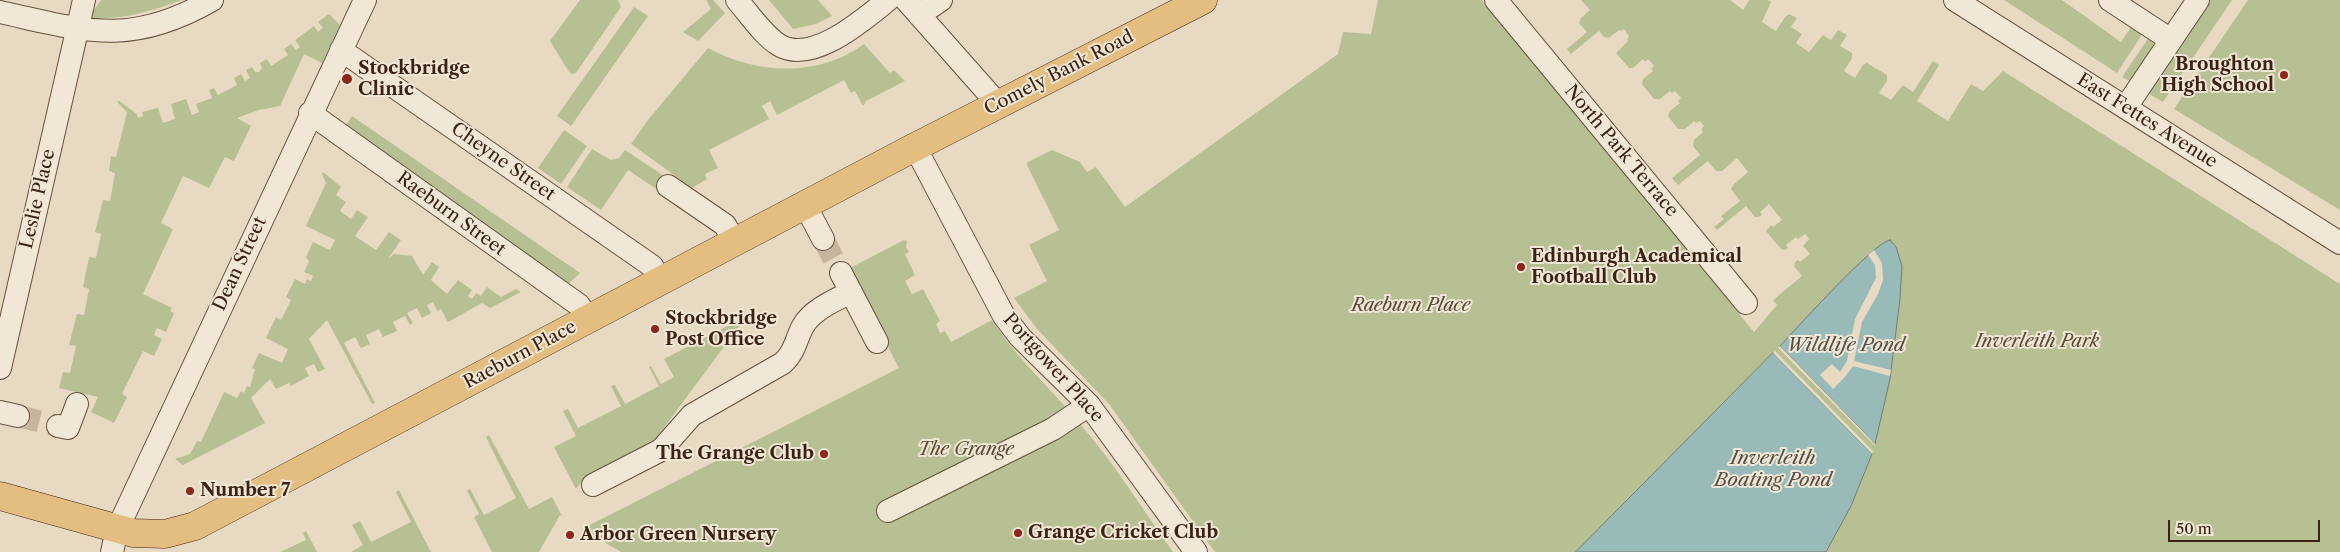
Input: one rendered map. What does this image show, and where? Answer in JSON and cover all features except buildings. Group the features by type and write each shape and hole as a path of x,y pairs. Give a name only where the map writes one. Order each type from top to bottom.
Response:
{"main road":[{"name":"Comely Bank Road","path":"915,147 1203,0"},
{"name":"Raeburn Place","path":"0,496 115,541 141,534 164,534 200,524 915,147"}],"street":[{"name":"Leslie Place","path":"0,368 84,0"},
{"path":"0,12 77,29 110,32 149,28 212,0"},
{"name":"Dean Street","path":"115,541 310,113 365,0"},
{"path":"737,0 773,40 789,49 801,51 818,46 852,27 888,0"},
{"path":"941,0 913,7 998,104"},
{"name":"North Park Terrace","path":"1496,0 1746,303"},
{"name":"East Fettes Avenue","path":"1955,0 2340,243"},
{"path":"2110,0 2171,40"},
{"path":"2126,108 2198,0"},
{"name":"Cheyne Street","path":"341,50 652,266 660,281"},
{"name":"Raeburn Street","path":"310,113 579,305 587,319"},
{"name":"Portgower Place","path":"915,147 1004,316 1020,337 1088,405 1196,552"},
{"path":"668,186 725,225 734,241"},
{"path":"805,205 823,239"},
{"path":"593,485 661,450 692,415 783,363 793,352 807,320 846,283 877,342"},
{"path":"58,426 68,428 77,404"},
{"path":"888,512 1052,429 1088,405"}],"green space":[{"path":"101,0 182,0 128,16 94,18 92,13"},
{"path":"580,0 618,0 621,7 576,73 572,74 550,41"},
{"path":"706,0 713,0 725,13 698,41 683,32 711,9"},
{"path":"769,0 818,0 832,16 816,24 793,29"},
{"name":"Inverleith Park","path":"1378,0 1482,0 1754,332 1777,305 1773,300 1802,276 1794,266 1795,262 1798,260 1800,262 1810,254 1803,246 1809,239 1805,234 1798,239 1796,237 1786,245 1788,248 1785,250 1781,249 1766,231 1771,225 1773,227 1782,220 1769,204 1760,212 1762,215 1758,217 1755,217 1746,206 1717,230 1714,227 1724,219 1721,216 1740,201 1731,189 1748,172 1737,158 1722,171 1716,171 1708,161 1678,185 1672,178 1700,155 1693,146 1694,140 1703,132 1701,129 1704,126 1700,121 1696,123 1694,121 1685,129 1678,129 1668,116 1670,111 1680,103 1678,101 1681,98 1675,91 1672,93 1670,91 1660,99 1654,99 1642,84 1643,79 1653,71 1651,69 1654,66 1648,59 1645,62 1643,59 1633,68 1629,68 1616,53 1628,41 1629,36 1624,29 1619,30 1609,38 1604,37 1599,31 1571,54 1567,49 1587,32 1579,23 1581,18 1590,10 1581,0 1730,0 1743,10 1749,0 1768,0 1771,2 1762,22 1776,31 1789,14 1797,18 1791,27 1802,34 1796,43 1809,52 1823,35 1831,40 1838,30 1847,35 1840,46 1852,53 1852,58 1844,71 1855,78 1863,65 1867,63 1887,75 1887,81 1879,93 1891,100 1903,85 1913,92 1933,61 1939,65 1917,101 1948,121 1971,84 1983,91 2003,71 2340,284 2340,552 1215,552 1109,404 1038,330 1014,298 1047,281 1029,245 1059,230 1026,163 1052,150 1080,162 1087,172 1096,167 1125,207 1338,54 1343,32 1371,34"},
{"path":"2004,0 2062,0 2121,42 2132,26 2143,33 2117,73"},
{"path":"2208,0 2232,0 2163,102 2147,93"},
{"path":"2248,0 2340,0 2340,210 2174,109"},
{"path":"634,7 648,16 571,126 557,116"},
{"path":"329,14 340,25 322,63 304,54 280,106 259,110 237,118 251,126 234,161 225,157 209,188 183,176 161,223 173,229 143,294 172,308 170,311 174,313 166,332 157,328 154,335 162,339 154,356 143,351 122,394 127,397 114,423 91,412 98,397 59,388 63,372 70,373 76,346 69,345 77,314 84,315 89,289 83,287 89,257 96,258 101,234 95,232 103,200 110,201 115,173 109,171 111,156 116,157 127,112 118,103 118,100 137,114 138,118 143,116 142,112 158,108 163,123 175,119 171,104 186,99 192,115 199,112 196,104 212,98 209,90 214,88 218,95 237,85 234,78 241,74 245,81 250,78 246,70 252,67 255,72 259,72 262,68 260,63 267,59 271,66 288,55 284,49 291,44 296,50 300,47 295,40 314,26 318,32 323,28 318,22"},
{"path":"2149,37 2153,41 2154,47 2131,82 2122,77"},
{"path":"864,44 890,73 894,70 905,81 866,101 863,106 855,91 851,93 844,80 777,115 770,101 762,106 769,119 709,150 718,168 705,174 707,179 692,188 631,144 648,120 708,48 746,63 766,67 787,68 827,63 846,55"},
{"path":"352,116 580,273 566,286 343,130"},
{"path":"564,130 587,146 561,184 538,168"},
{"path":"592,149 611,160 619,158 625,150 667,178 658,190 628,170 601,210 567,187"},
{"path":"323,172 341,187 336,195 346,202 340,211 351,219 357,210 368,217 355,236 376,250 389,232 401,240 388,259 394,254 412,256 423,275 432,262 439,267 431,280 447,294 458,280 472,290 468,296 472,299 476,293 481,296 487,287 501,297 516,289 521,292 490,308 482,303 448,322 441,309 437,311 433,302 427,305 431,313 422,318 417,308 407,313 413,323 410,325 405,316 393,322 397,331 383,337 379,329 366,335 370,344 361,348 355,337 344,343 375,403 372,404 327,320 309,339 325,369 318,372 314,364 305,368 309,376 291,386 289,383 276,389 270,379 251,398 265,423 183,465 175,459 190,454 197,441 201,442 224,392 237,398 241,391 244,393 247,386 250,387 255,369 252,368 259,353 282,363 288,349 266,338 276,317 281,320 291,300 286,297 295,279 305,284 307,279 311,281 313,276 304,272 309,262 306,257 313,242 330,250 335,240 306,226 326,183"},
{"name":"The Grange","path":"904,240 907,241 906,247 909,252 905,254 915,275 905,281 912,294 923,289 940,321 936,324 940,333 945,331 951,342 992,320 1012,348 1093,440 1117,471 1173,552 621,552 582,529 899,368 848,269"},
{"path":"737,321 740,325 646,452 594,472 585,478 576,489 554,447 576,436 563,411 568,409 578,428 621,406 611,386 615,385 625,404 659,386 649,367 651,366 661,384 674,377 664,359"},
{"path":"489,435 529,509 552,497 562,516 560,515 539,552 492,552 474,517 479,514 467,491 470,489 484,515 516,498 486,437"},
{"path":"399,490 431,552 351,552 363,545 352,525 360,521 371,542 411,522 396,492"},
{"path":"306,531 317,552 280,552 306,540 303,533"}],"water":[{"name":"Wildlife Pond","path":"1890,240 1896,247 1902,266 1900,299 1890,379 1875,444 1780,346 1853,270 1882,244"},
{"name":"Inverleith Boating Pond","path":"1773,353 1872,454 1851,506 1826,552 1576,552"}],"pier":[{"path":"1874,250 1882,263 1883,280 1878,294 1862,322 1854,361 1891,370 1890,376 1853,366 1833,389 1820,375 1832,364 1840,372 1847,361 1855,319 1876,278 1875,265 1868,255"},
{"path":"1780,346 1875,444 1875,446 1778,348"},
{"path":"1775,351 1873,451 1872,454 1773,353"}],"tunnel":[{"path":"823,239 841,273"},
{"path":"18,416 58,426"}],"place":[{"name":"Broughton High School","path":"2284,75"},
{"name":"Stockbridge Clinic","path":"347,79"},
{"name":"Edinburgh Academical Football Club","path":"1521,267"},
{"name":"Stockbridge Post Office","path":"655,329"},
{"name":"The Grange Club","path":"824,454"},
{"name":"Number 7","path":"190,491"},
{"name":"Grange Cricket Club","path":"1018,533"},
{"name":"Arbor Green Nursery","path":"570,535"}]}
